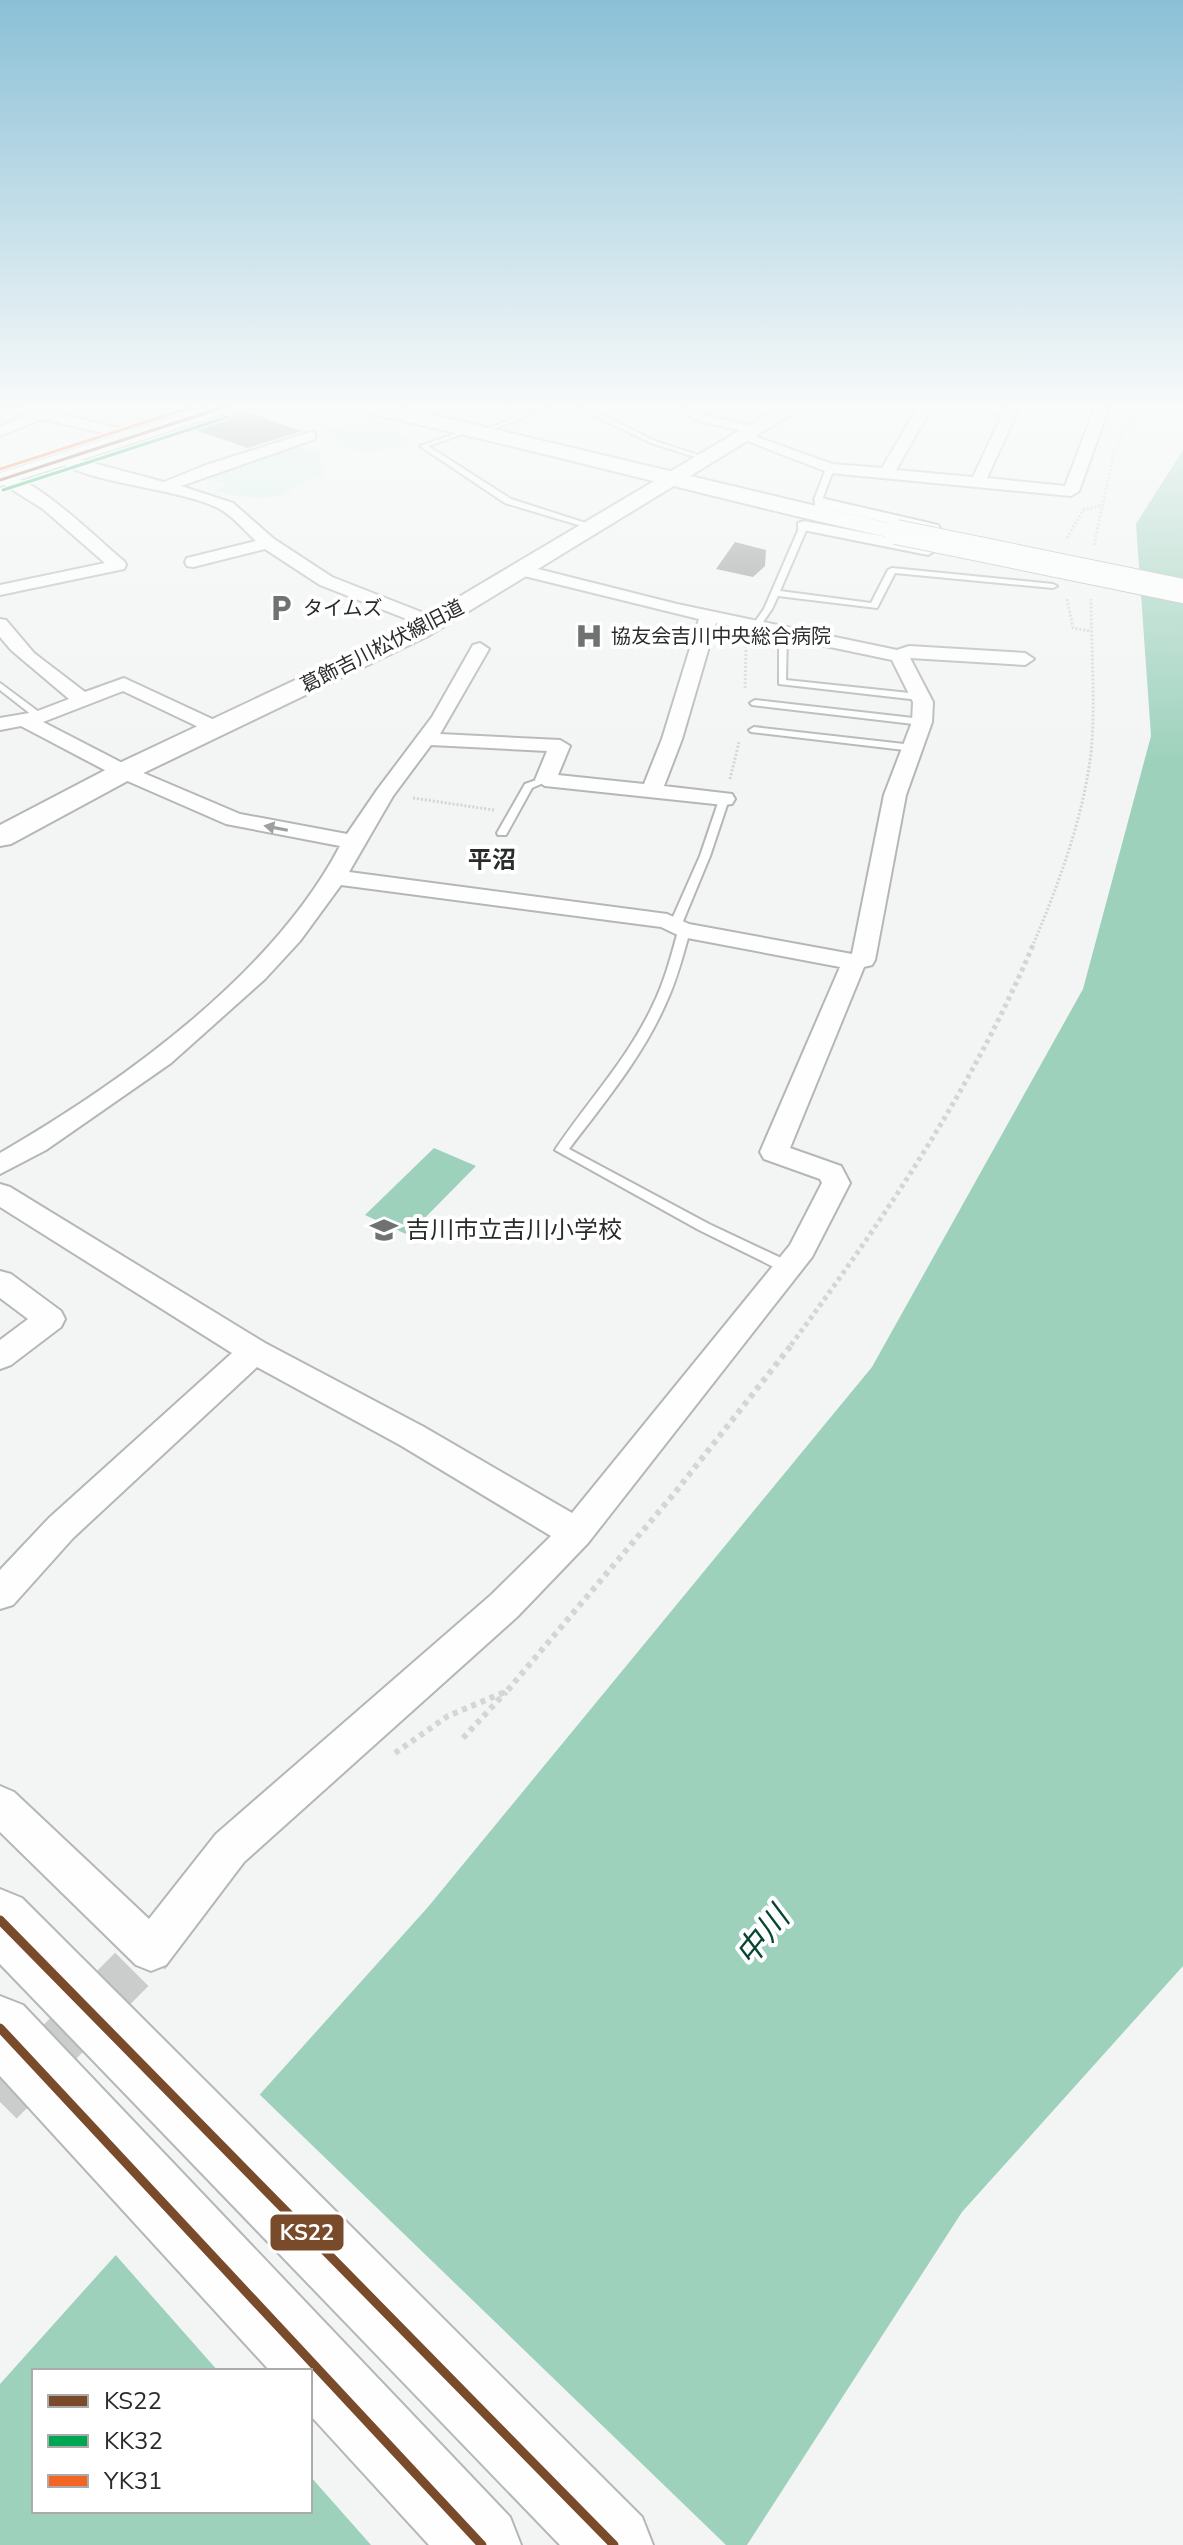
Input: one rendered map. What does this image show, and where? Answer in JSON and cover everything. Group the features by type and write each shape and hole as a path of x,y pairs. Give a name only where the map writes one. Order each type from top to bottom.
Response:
{"main road":[{"path":"870,526 1183,591"},
{"path":"0,1920 614,2545"},
{"path":"0,2028 482,2545"}],"street":[{"path":"0,590 118,565 72,526"},
{"path":"249,526 268,543 326,581 433,623"},
{"name":"葛飾吉川松伏線旧道","path":"0,837 124,772 433,623 596,526"},
{"path":"804,526 1019,569 1029,566 1032,555 1026,548 925,526"},
{"path":"193,562 268,543"},
{"path":"522,570 709,616 899,656 909,652 1025,659"},
{"path":"652,791 672,739 709,616"},
{"path":"0,624 7,636 61,685 85,701"},
{"path":"0,1165 122,1085 210,1016 292,936 335,877 384,794 441,719 480,649"},
{"path":"335,877 667,921 680,928 854,962 863,960 885,835 895,795 922,722 923,702 899,656"},
{"path":"0,724 32,718 85,701 124,684 216,728"},
{"path":"32,718 124,772 234,819 353,842"},
{"path":"426,739 560,746 545,780 724,799"},
{"path":"0,1805 151,1950 230,1848 504,1606 576,1533 802,1250 836,1183 831,1173 774,1152 854,962"},
{"path":"0,1194 254,1351 412,1436 576,1533"},
{"path":"0,1282 50,1319 0,1357"},
{"path":"0,1594 61,1528 254,1351"}],"lane":[{"path":"585,526 592,528"},
{"path":"756,626 804,526"},
{"path":"774,593 874,606 892,570 1053,586"},
{"path":"783,632 782,682 919,697"},
{"path":"0,686 32,718"},
{"path":"755,703 922,722"},
{"path":"754,730 913,748"},
{"path":"502,833 528,786 545,780"},
{"path":"724,799 680,928 670,981 656,1013 590,1114 561,1150 704,1227 789,1268"}],"path":[{"path":"384,794 513,813"},
{"path":"463,1738 507,1691"}],"water":[{"name":"中川","path":"1136,526 1183,526 1183,1966 962,2212 747,2545 0,2545 0,2384 428,1907 872,1367 1083,989 1151,736"},
{"path":"434,1148 476,1166 408,1235 365,1215"}],"pier":[{"path":"257,2092 726,2545 371,2545 312,2478 312,2369 216,2369 113,2252"}],"building":[{"path":"735,542 766,550 765,566 753,577 716,569"}],"tunnel":[{"path":"0,2102 151,1950"}],"transit line":[{"name":"KS22","path":"0,1920 614,2545"},
{"name":"KS22","path":"0,2028 482,2545"}],"place":[{"name":"タイムズ","path":"281,608"},
{"name":"協友会吉川中央総合病院","path":"589,636"},
{"name":"吉川市立吉川小学校","path":"384,1230"}],"district":[{"name":"平沼","path":"492,860"}]}
